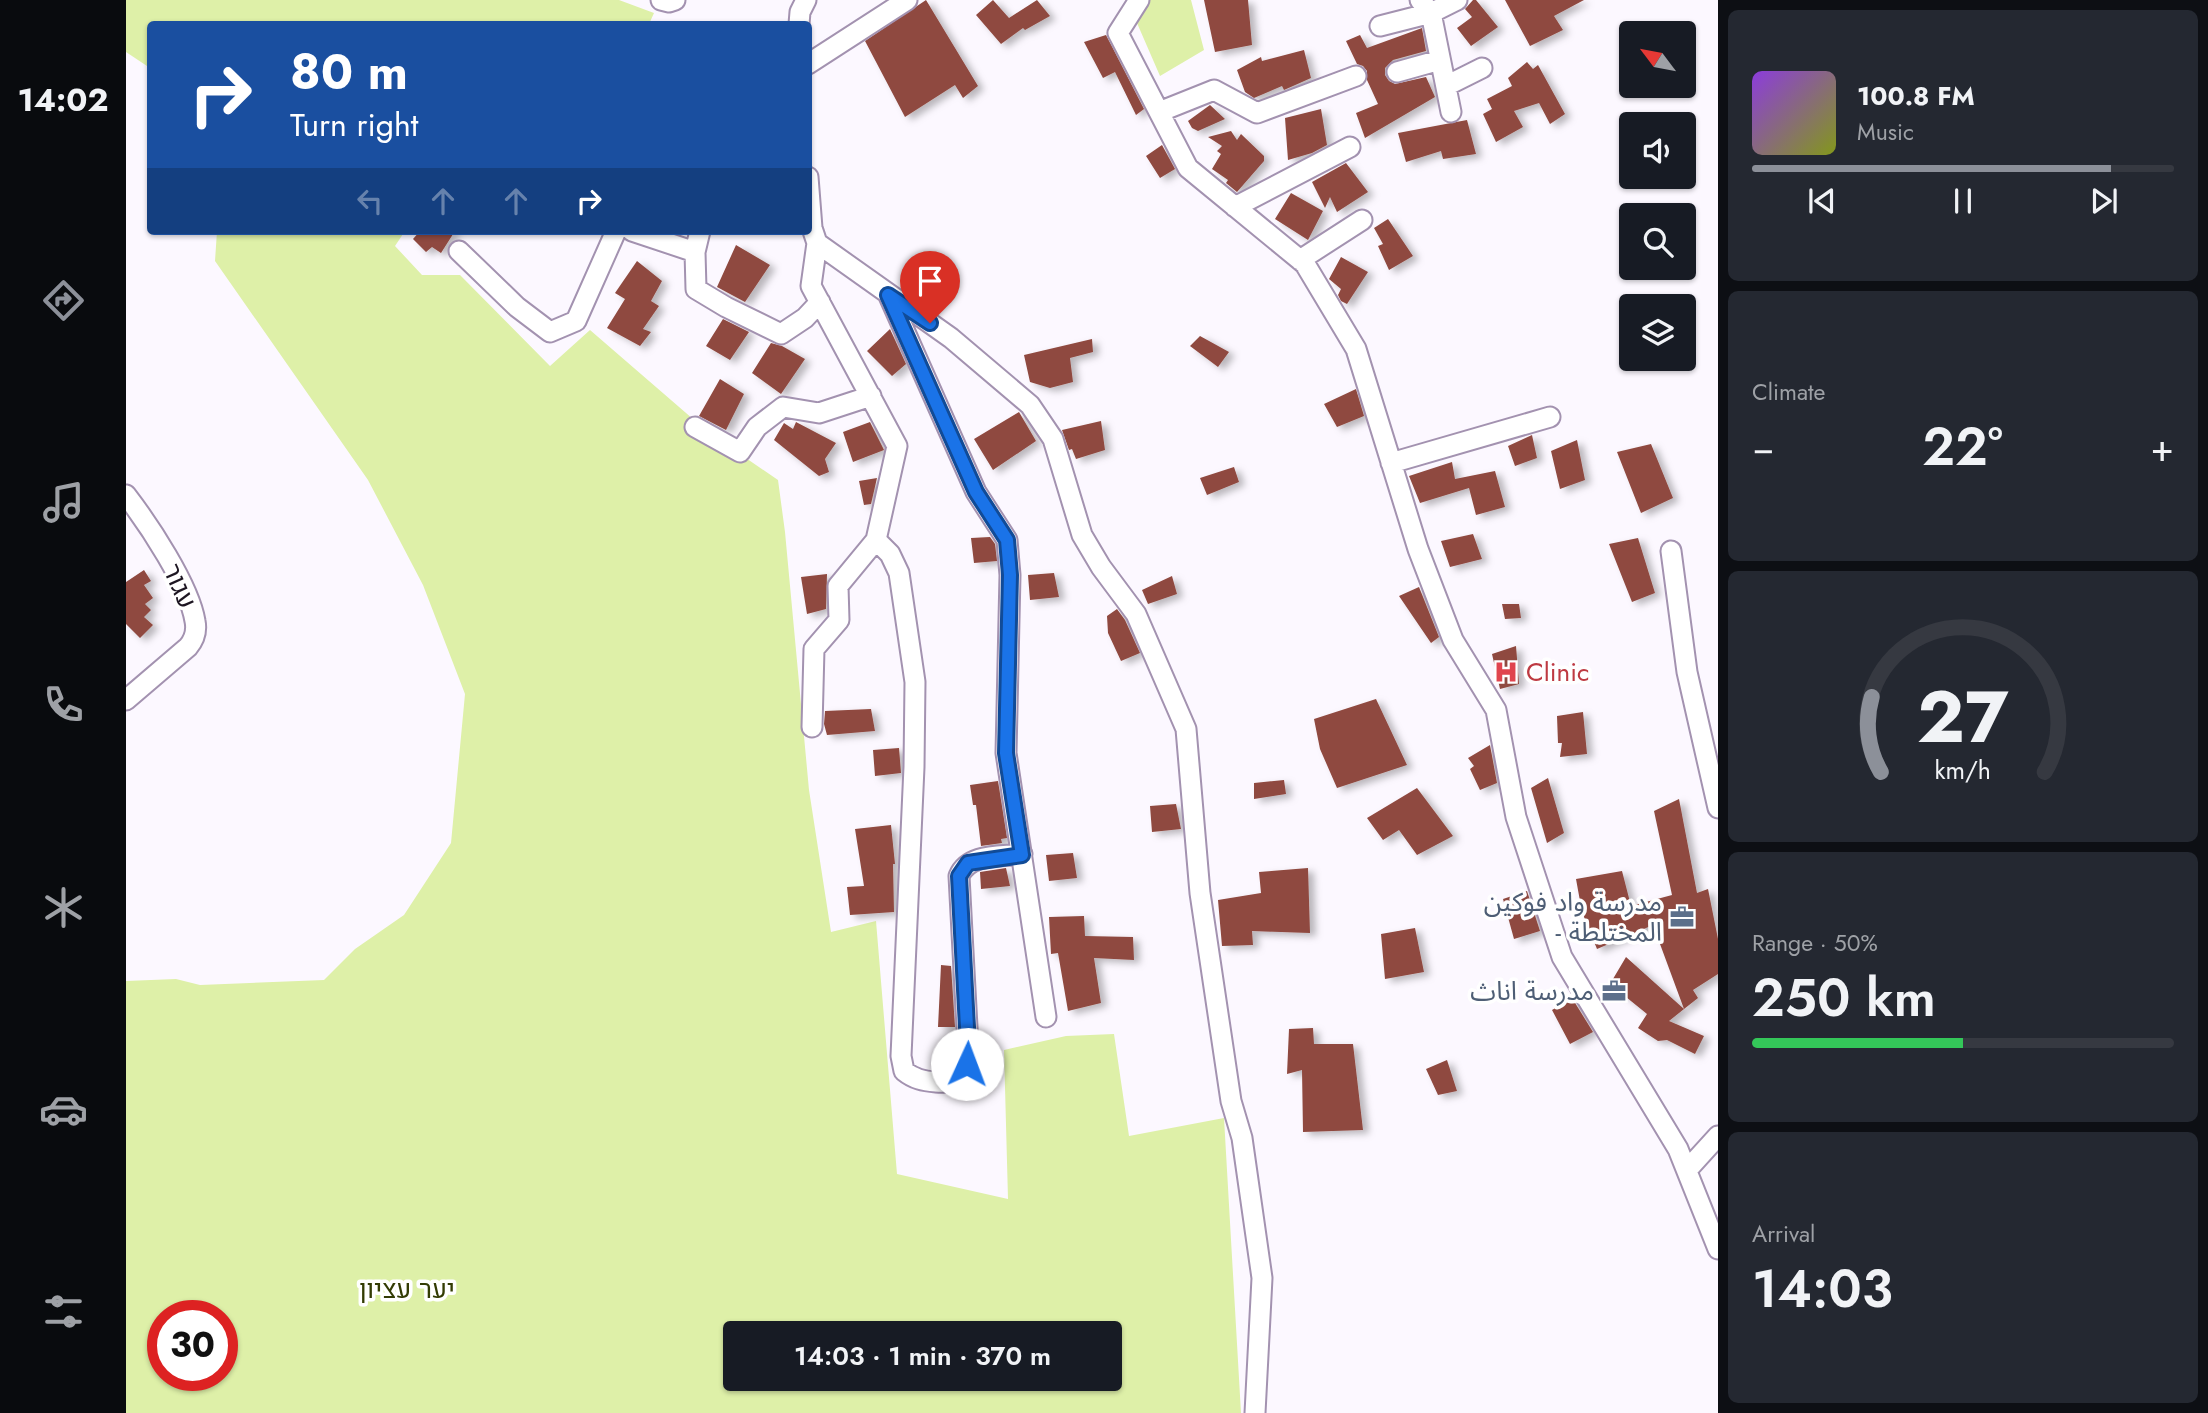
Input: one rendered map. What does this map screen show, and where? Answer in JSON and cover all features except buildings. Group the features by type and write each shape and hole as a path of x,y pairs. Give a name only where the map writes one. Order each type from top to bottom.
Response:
{"street":[{"path":"661,0 675,0"},
{"path":"799,21 806,0"},
{"path":"812,61 907,0"},
{"path":"1139,0 1118,33 1188,167 1305,264 1356,349 1418,549 1452,640 1496,710 1516,817 1562,957 1678,1149 1718,1249"},
{"path":"1380,26 1425,7 1457,0"},
{"path":"1425,7 1451,112"},
{"path":"1397,72 1440,60"},
{"path":"1446,86 1482,68"},
{"path":"1159,112 1214,90 1257,113 1356,76"},
{"path":"1235,207 1350,147"},
{"path":"1300,260 1362,220"},
{"path":"812,228 817,243 811,286 897,446 876,540 838,586 839,620 814,649 812,727"},
{"path":"459,251 517,307 550,332 576,321 614,235"},
{"path":"644,235 695,252"},
{"path":"699,235 695,252 696,289 726,307 781,334 805,318 820,302"},
{"path":"817,243 951,338 1030,405 1053,439 1082,535 1101,567 1136,614 1186,729 1200,893 1231,1101 1241,1138 1262,1278 1255,1413"},
{"path":"888,295 976,492 1007,540 1010,588 1006,753 1046,1017"},
{"path":"695,426 740,452 757,427 783,407 819,413 871,396"},
{"path":"1391,463 1550,417"},
{"name":"עגור","path":"126,495 166,555 182,587 195,624 194,638 188,648 126,700"},
{"path":"876,540 890,554 899,573 915,682 914,767 901,1056 904,1071 911,1076 922,1081 947,1083 955,1080 967,1064 959,876 963,868 978,859 1022,855"},
{"path":"1671,551 1687,672 1718,808"},
{"path":"1686,1170 1718,1136"}],"green space":[{"path":"126,0 619,0 654,13 650,21 147,21 147,66 126,52"},
{"path":"1127,0 1191,0 1204,50 1160,76"},
{"name":"יער עציון","path":"217,235 402,235 395,246 422,275 460,275 550,366 590,330 708,432 778,480 809,790 831,932 876,921 897,1174 1008,1199 1004,1050 1066,1036 1114,1034 1129,1136 1224,1118 1241,1413 126,1413 126,981 176,979 200,985 324,980 355,949 404,915 451,843 465,694 423,585 368,480 215,261"}],"place":[{"name":"Clinic","path":"1506,672"},
{"name":"مدرسة واد فوكين - المختلطة","path":"1682,917"},
{"name":"مدرسة اناث","path":"1614,991"}],"route":[{"path":"930,323 888,295 976,492 1007,540 1010,575 1006,753 1022,855 978,859 968,863 959,876 967,1064"}]}
